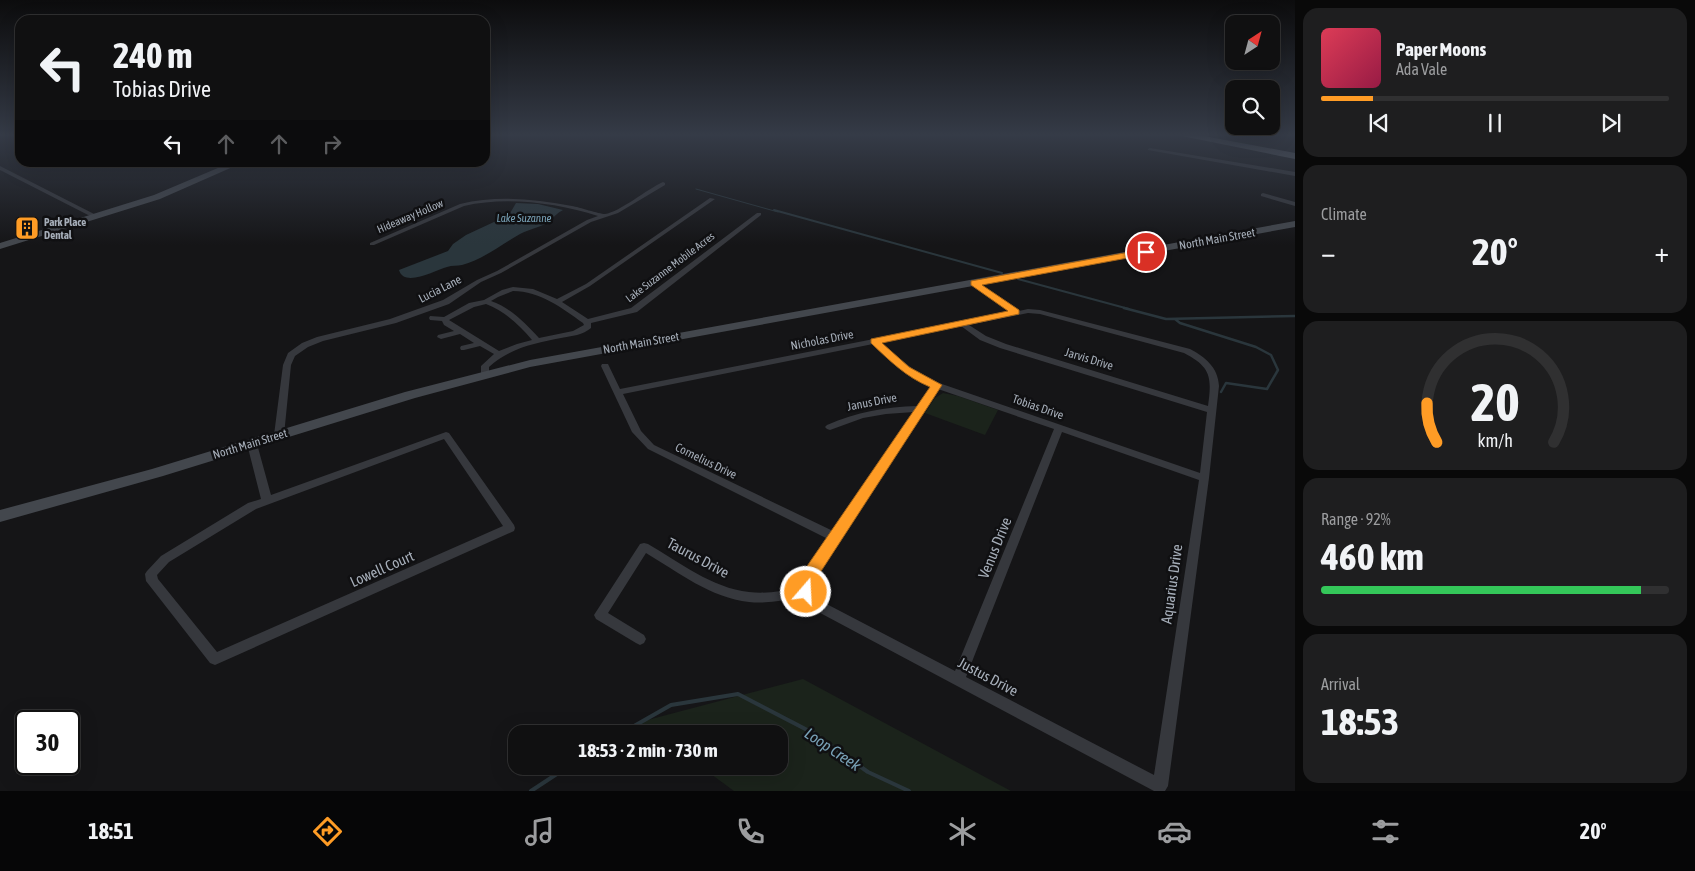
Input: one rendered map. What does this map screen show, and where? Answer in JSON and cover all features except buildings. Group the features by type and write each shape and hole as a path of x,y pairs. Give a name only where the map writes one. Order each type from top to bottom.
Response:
{"main road":[{"path":"0,246 157,197 219,171"},
{"name":"North Main Street","path":"0,516 133,480 485,373 572,355 1295,224"}],"street":[{"path":"6,171 96,217"},
{"path":"1282,171 1295,173"},
{"name":"Lucia Lane","path":"279,435 287,365 291,355 305,345 320,339 393,321 432,308 589,221 616,212 663,184"},
{"path":"1264,195 1295,204"},
{"path":"557,302 581,290 712,199"},
{"name":"Hideaway Hollow","path":"372,244 462,205 476,202 520,200 604,216"},
{"name":"Lake Suzanne Mobile Acres","path":"499,354 537,340 586,329 588,326 587,322 634,310 759,214"},
{"path":"974,283 1016,312"},
{"path":"433,318 445,319 472,305 486,302 506,291 523,288 539,292 587,322"},
{"path":"486,302 511,315 524,325 537,340"},
{"name":"Nicholas Drive","path":"618,392 1028,310 1187,351 1199,357 1210,368 1216,379 1215,386"},
{"path":"445,319 446,323 499,354 485,366 485,373"},
{"name":"Jarvis Drive","path":"963,324 983,338 1003,346 1212,410"},
{"path":"441,337 461,331"},
{"name":"Tobias Drive","path":"874,341 905,369 917,377 936,385 1204,478"},
{"path":"464,348 481,343"},
{"name":"Cornelius Drive","path":"605,366 637,432 651,447 835,536"},
{"path":"806,592 805,586 809,577 936,385"},
{"name":"Aquarius Drive","path":"1160,786 1204,478 1215,386"},
{"name":"Janus Drive","path":"830,427 844,420 902,409 920,409"},
{"name":"Venus Drive","path":"958,679 1059,428"},
{"name":"Lowell Court","path":"446,435 510,528 215,659 152,581 151,574 165,559 252,506 267,501 446,435"},
{"path":"252,444 267,501"},
{"name":"Taurus Drive","path":"640,639 600,615 644,547 721,590 747,597 770,597 806,592"},
{"name":"Justus Drive","path":"806,592 813,603 1160,786"}],"shaded area":[{"path":"943,393 958,396 998,410 985,435 925,413 935,398"},
{"path":"803,679 1011,791 734,791 712,775 788,775 788,725 644,725 640,722"}],"water":[{"name":"Lake Suzanne","path":"516,203 538,204 563,210 548,222 520,234 469,263 449,266 413,278 407,278 402,275 399,270 448,251 453,244 466,235 509,215"}],"waterway":[{"path":"696,189 778,212"},
{"path":"774,210 1002,273"},
{"path":"1018,279 1129,309"},
{"path":"1124,308 1166,319 1295,316"},
{"path":"1175,319 1180,323 1256,347 1271,355 1278,370 1267,389 1226,383 1221,392"},
{"name":"Loop Creek","path":"636,725 671,705 738,694 813,733 868,772 909,791"},
{"name":"Loop Creek","path":"531,791 555,775"}],"place":[{"name":"Park Place Dental","path":"27,228"}],"route":[{"path":"806,592 805,586 809,577 936,385 917,377 905,369 874,341 1016,312 974,283 1146,252"}]}
